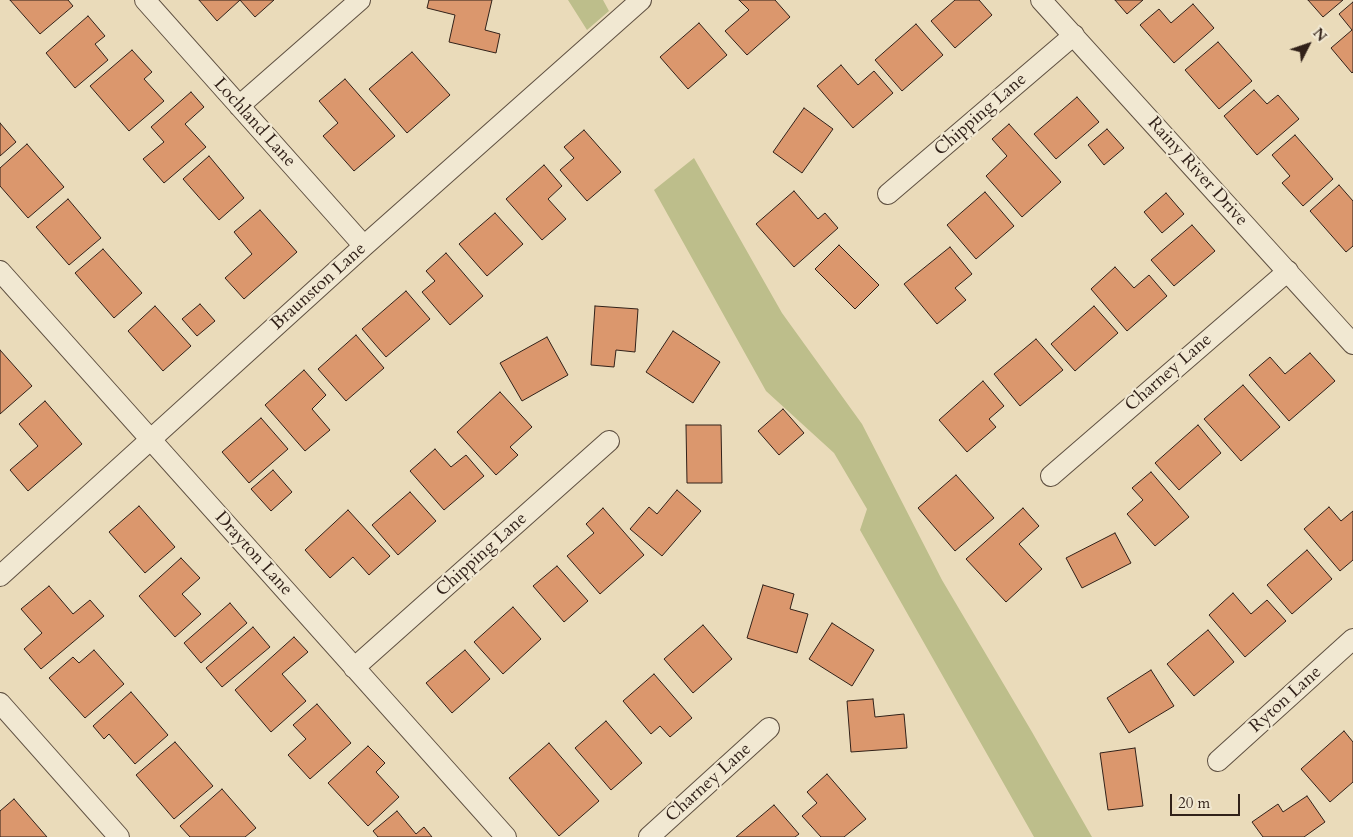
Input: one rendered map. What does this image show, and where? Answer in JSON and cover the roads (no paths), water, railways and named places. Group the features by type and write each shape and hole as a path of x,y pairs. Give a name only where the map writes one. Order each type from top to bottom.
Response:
{"street":[{"name":"Lochland Lane","path":"145,0 364,246"},
{"path":"239,106 360,0"},
{"name":"Braunston Lane","path":"0,576 364,246 642,0"},
{"name":"Rainy River Drive","path":"1041,0 1353,344"},
{"name":"Chipping Lane","path":"888,194 1074,35"},
{"name":"Drayton Lane","path":"0,271 506,837"},
{"name":"Charney Lane","path":"1051,476 1288,271"},
{"name":"Chipping Lane","path":"354,668 609,441"},
{"name":"Ryton Lane","path":"1218,761 1353,639"},
{"path":"0,703 119,837"},
{"name":"Charney Lane","path":"650,837 769,728"}]}
